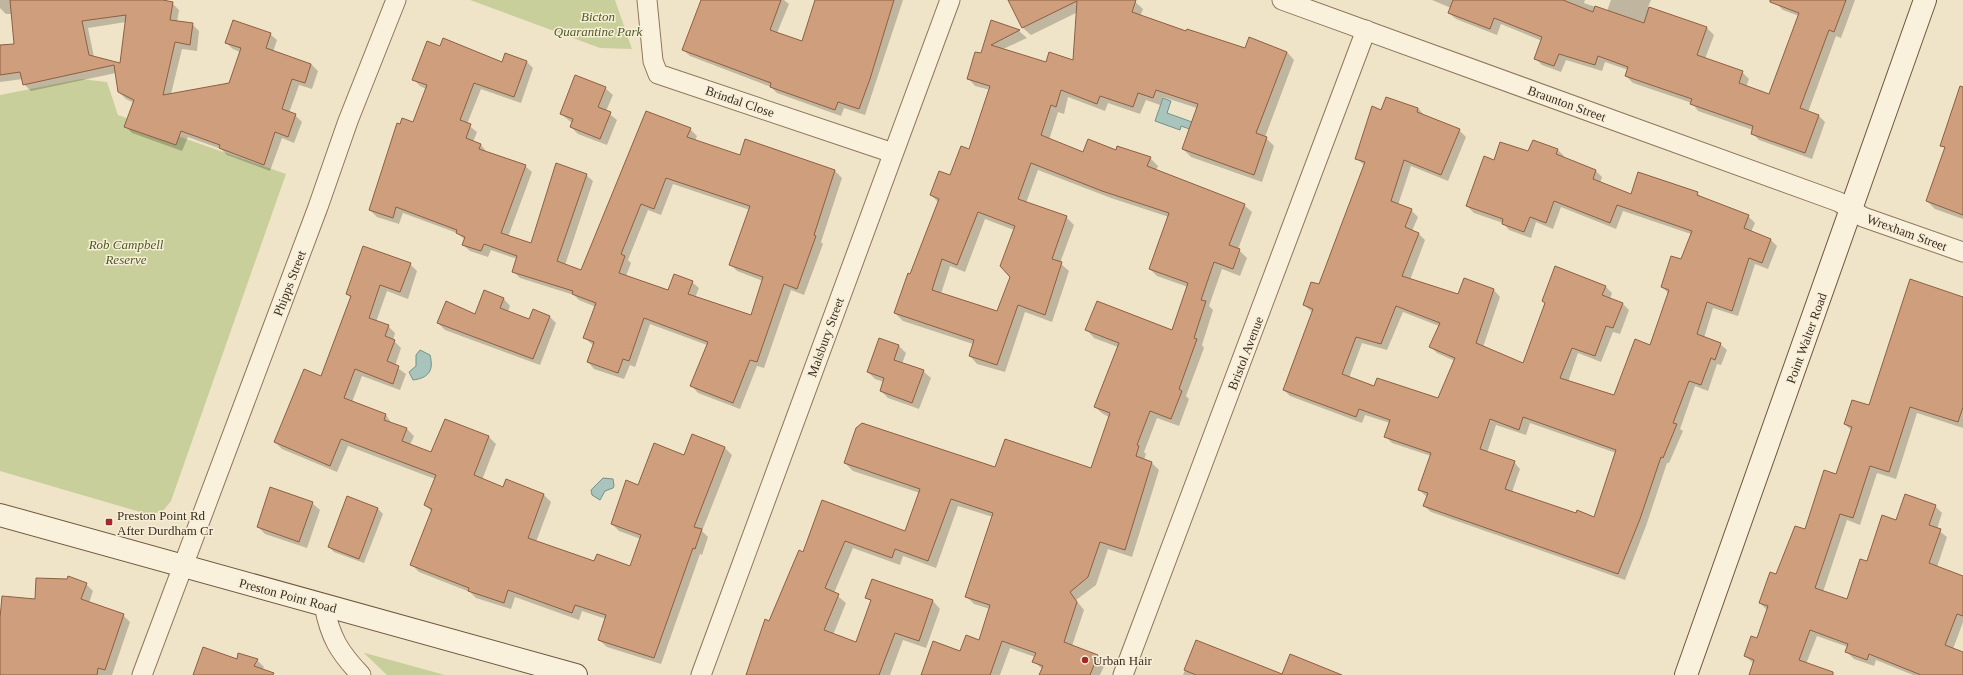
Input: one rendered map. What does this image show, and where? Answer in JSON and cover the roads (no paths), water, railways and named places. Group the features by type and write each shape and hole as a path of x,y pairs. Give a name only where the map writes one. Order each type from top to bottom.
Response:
{"street":[{"name":"Phipps Street","path":"142,675 318,207 348,121 396,0"},
{"name":"Brindal Close","path":"647,0 653,61 658,74 893,153"},
{"name":"Malsbury Street","path":"701,675 950,0"},
{"name":"Braunton Street","path":"1282,0 1839,202 1851,210"},
{"name":"Point Walter Road","path":"1686,675 1924,0"},
{"name":"Bristol Avenue","path":"1123,675 1366,30"},
{"name":"Wrexham Street","path":"1851,210 1863,217 1963,252"},
{"name":"Preston Point Road","path":"0,515 576,675"},
{"path":"324,605 328,627 339,649 361,675"}],"water":[{"path":"1163,98 1171,101 1167,113 1217,131 1215,138 1181,126 1180,130 1155,121"},
{"path":"420,350 430,355 431,369 423,377 413,380 409,372 416,366 416,355"},
{"path":"603,478 613,479 614,486 613,488 605,491 600,500 592,495 591,490"}],"place":[{"name":"Preston Point Rd After Durdham Cr","path":"109,522"},
{"name":"Urban Hair","path":"1085,660"}],"park label":[{"name":"Bicton Quarantine Park","path":"598,24"},
{"name":"Rob Campbell Reserve","path":"126,252"}]}
